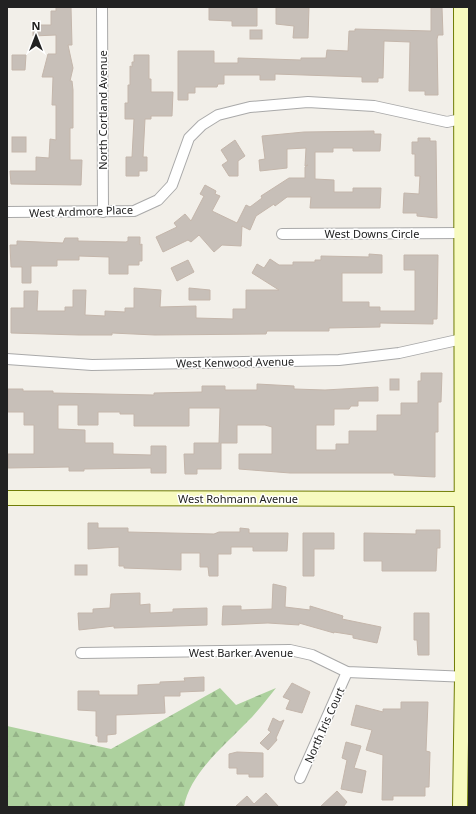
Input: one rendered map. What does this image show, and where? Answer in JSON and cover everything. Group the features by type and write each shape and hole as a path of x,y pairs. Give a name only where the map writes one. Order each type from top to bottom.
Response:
{"street":[{"name":"North Cortland Avenue","path":"102,7 103,212"},
{"path":"460,807 466,677 462,339 461,7"},
{"name":"West Ardmore Place","path":"7,212 134,211 158,200 172,185 189,138 202,125 218,115 250,107 308,102 374,106 447,122 461,119"},
{"name":"West Downs Circle","path":"282,234 462,233"},
{"name":"West Kenwood Avenue","path":"7,359 92,364 339,360 399,353 462,339"},
{"name":"West Rohmann Avenue","path":"7,498 465,499"},
{"name":"West Barker Avenue","path":"81,654 290,650 312,655 347,672 466,677"},
{"name":"North Iris Court","path":"300,778 347,672"}],"green space":[{"path":"220,688 236,705 276,688 201,771 187,795 184,807 7,807 7,726 111,749"}],"building":[{"path":"56,7 71,7 72,45 68,45 73,68 70,81 72,81 73,90 73,128 70,128 70,160 82,160 81,185 11,184 10,171 36,171 36,157 49,158 50,139 56,140 56,105 52,105 53,77 42,77 48,54 56,54 56,35 33,36 33,25 51,25 51,11 56,11"},
{"path":"209,7 257,7 257,26 232,26 232,21 209,20"},
{"path":"276,7 309,7 308,38 293,38 294,26 276,24"},
{"path":"431,7 442,7 443,35 438,35 437,39 438,95 425,95 425,91 409,91 410,42 384,41 383,78 378,78 378,82 362,82 362,77 275,74 275,80 260,80 260,75 224,75 224,84 218,84 217,87 195,87 195,93 188,93 188,100 178,100 178,51 214,51 214,63 238,63 238,58 301,60 301,58 326,58 327,50 348,51 349,31 355,31 355,29 431,31"},
{"path":"250,30 262,30 262,39 250,39"},
{"path":"12,55 26,55 25,70 12,70"},
{"path":"134,55 149,55 149,79 151,79 151,92 173,92 172,116 151,116 151,119 145,119 143,157 147,157 147,171 139,171 139,176 126,176 126,157 132,157 134,119 125,119 125,103 128,103 130,66 132,67 132,62 134,62"},
{"path":"374,131 374,134 381,134 380,151 353,151 353,148 333,148 333,152 315,152 315,179 334,180 334,192 353,192 353,188 381,188 380,208 310,208 311,197 287,197 275,206 274,204 256,216 250,230 242,226 241,246 222,245 214,252 199,235 191,242 188,240 163,252 156,237 177,227 174,223 185,214 191,221 204,196 200,194 205,185 216,191 215,194 220,196 212,211 237,223 246,205 250,207 262,198 261,196 289,178 305,178 305,167 308,165 305,166 306,148 287,149 287,168 260,171 259,160 265,159 262,136 304,132"},
{"path":"12,137 26,137 26,152 12,152"},
{"path":"418,138 430,138 430,141 436,141 437,218 417,216 417,213 403,213 404,193 419,194 420,176 415,176 415,154 412,154 412,142 418,142"},
{"path":"235,140 245,156 238,161 238,176 229,176 222,165 228,161 221,150"},
{"path":"128,237 140,237 140,245 142,244 142,261 139,261 139,265 128,265 128,274 109,274 109,257 79,256 79,260 57,260 57,266 31,266 31,283 22,283 22,267 11,267 10,245 17,245 17,241 63,243 65,238 78,238 78,241 126,242 128,241"},
{"path":"369,254 382,255 382,273 342,273 342,302 369,302 369,307 380,307 380,311 415,311 415,270 404,270 404,255 438,255 437,319 433,319 433,324 380,323 380,327 329,328 329,331 267,331 266,334 155,335 112,333 112,335 79,335 11,333 11,308 24,308 24,291 38,291 37,311 65,311 65,307 73,307 73,290 86,290 85,315 105,316 105,311 125,312 125,308 134,308 134,288 161,290 160,307 196,306 196,318 233,319 233,309 246,309 246,290 279,290 252,273 257,264 264,268 270,259 279,265 293,265 293,262 315,262 315,260 321,260 321,256 369,257"},
{"path":"188,260 194,272 177,281 171,268"},
{"path":"189,288 210,290 210,300 189,300"},
{"path":"421,373 442,373 441,402 438,402 438,432 435,432 435,477 394,475 394,473 290,473 239,469 239,454 272,454 272,427 265,425 237,425 237,443 221,443 221,469 197,469 197,474 185,474 184,454 194,454 194,443 219,443 220,408 189,408 189,426 134,426 134,414 120,414 120,412 98,412 98,425 78,425 78,405 58,405 58,429 85,430 85,443 113,443 113,454 151,455 151,446 166,446 166,473 151,473 151,468 84,469 84,471 69,471 69,467 8,468 8,454 34,454 34,425 24,425 24,412 8,412 8,389 23,389 23,391 53,391 53,393 154,395 154,393 202,392 202,386 225,386 225,390 257,390 257,384 294,386 294,389 325,390 378,387 378,401 358,401 358,406 351,406 349,409 334,409 334,425 316,425 316,450 336,450 336,444 349,444 349,431 377,431 377,415 401,415 401,403 418,403 418,381 421,381"},
{"path":"390,379 399,379 399,390 390,390"},
{"path":"88,523 98,523 98,528 128,528 128,532 214,534 219,532 240,532 240,528 249,529 249,533 288,533 287,551 253,551 253,547 231,547 231,554 218,554 218,576 209,576 208,567 200,567 200,553 181,553 181,570 124,568 124,566 119,566 119,547 88,549"},
{"path":"416,530 440,530 440,548 437,548 436,571 382,571 382,561 364,561 364,533 416,534"},
{"path":"303,533 334,533 334,549 314,549 314,576 303,576"},
{"path":"75,565 87,565 87,575 75,575"},
{"path":"273,584 286,587 285,607 310,610 310,606 343,616 342,619 381,627 377,643 353,638 353,635 334,633 299,623 299,625 268,623 222,625 223,606 241,606 241,610 272,609"},
{"path":"140,593 140,605 150,604 150,613 173,612 173,609 207,608 207,625 114,628 114,626 79,630 78,613 93,613 93,609 110,608 111,594"},
{"path":"414,613 429,613 429,655 418,655 417,640 414,640"},
{"path":"204,677 204,691 180,692 180,696 164,696 165,713 116,715 116,734 107,735 107,742 98,742 98,736 96,736 96,711 78,710 78,691 99,691 99,695 138,695 138,685 185,681 184,678"},
{"path":"292,683 310,692 302,713 286,709 290,700 283,697"},
{"path":"401,702 428,702 426,751 430,752 429,787 425,787 425,796 393,796 393,800 382,800 383,755 366,750 372,730 351,725 356,705 383,712 383,709 401,709"},
{"path":"273,718 280,722 284,720 276,738 277,740 268,750 260,743 271,732 268,730"},
{"path":"346,742 361,746 354,768 366,771 362,793 341,789 347,760 342,758"},
{"path":"237,752 263,753 263,777 249,777 249,774 237,774 237,768 229,768 229,754"},
{"path":"337,791 347,802 343,807 320,807"},
{"path":"266,793 279,807 235,807 247,796 254,804"}]}
